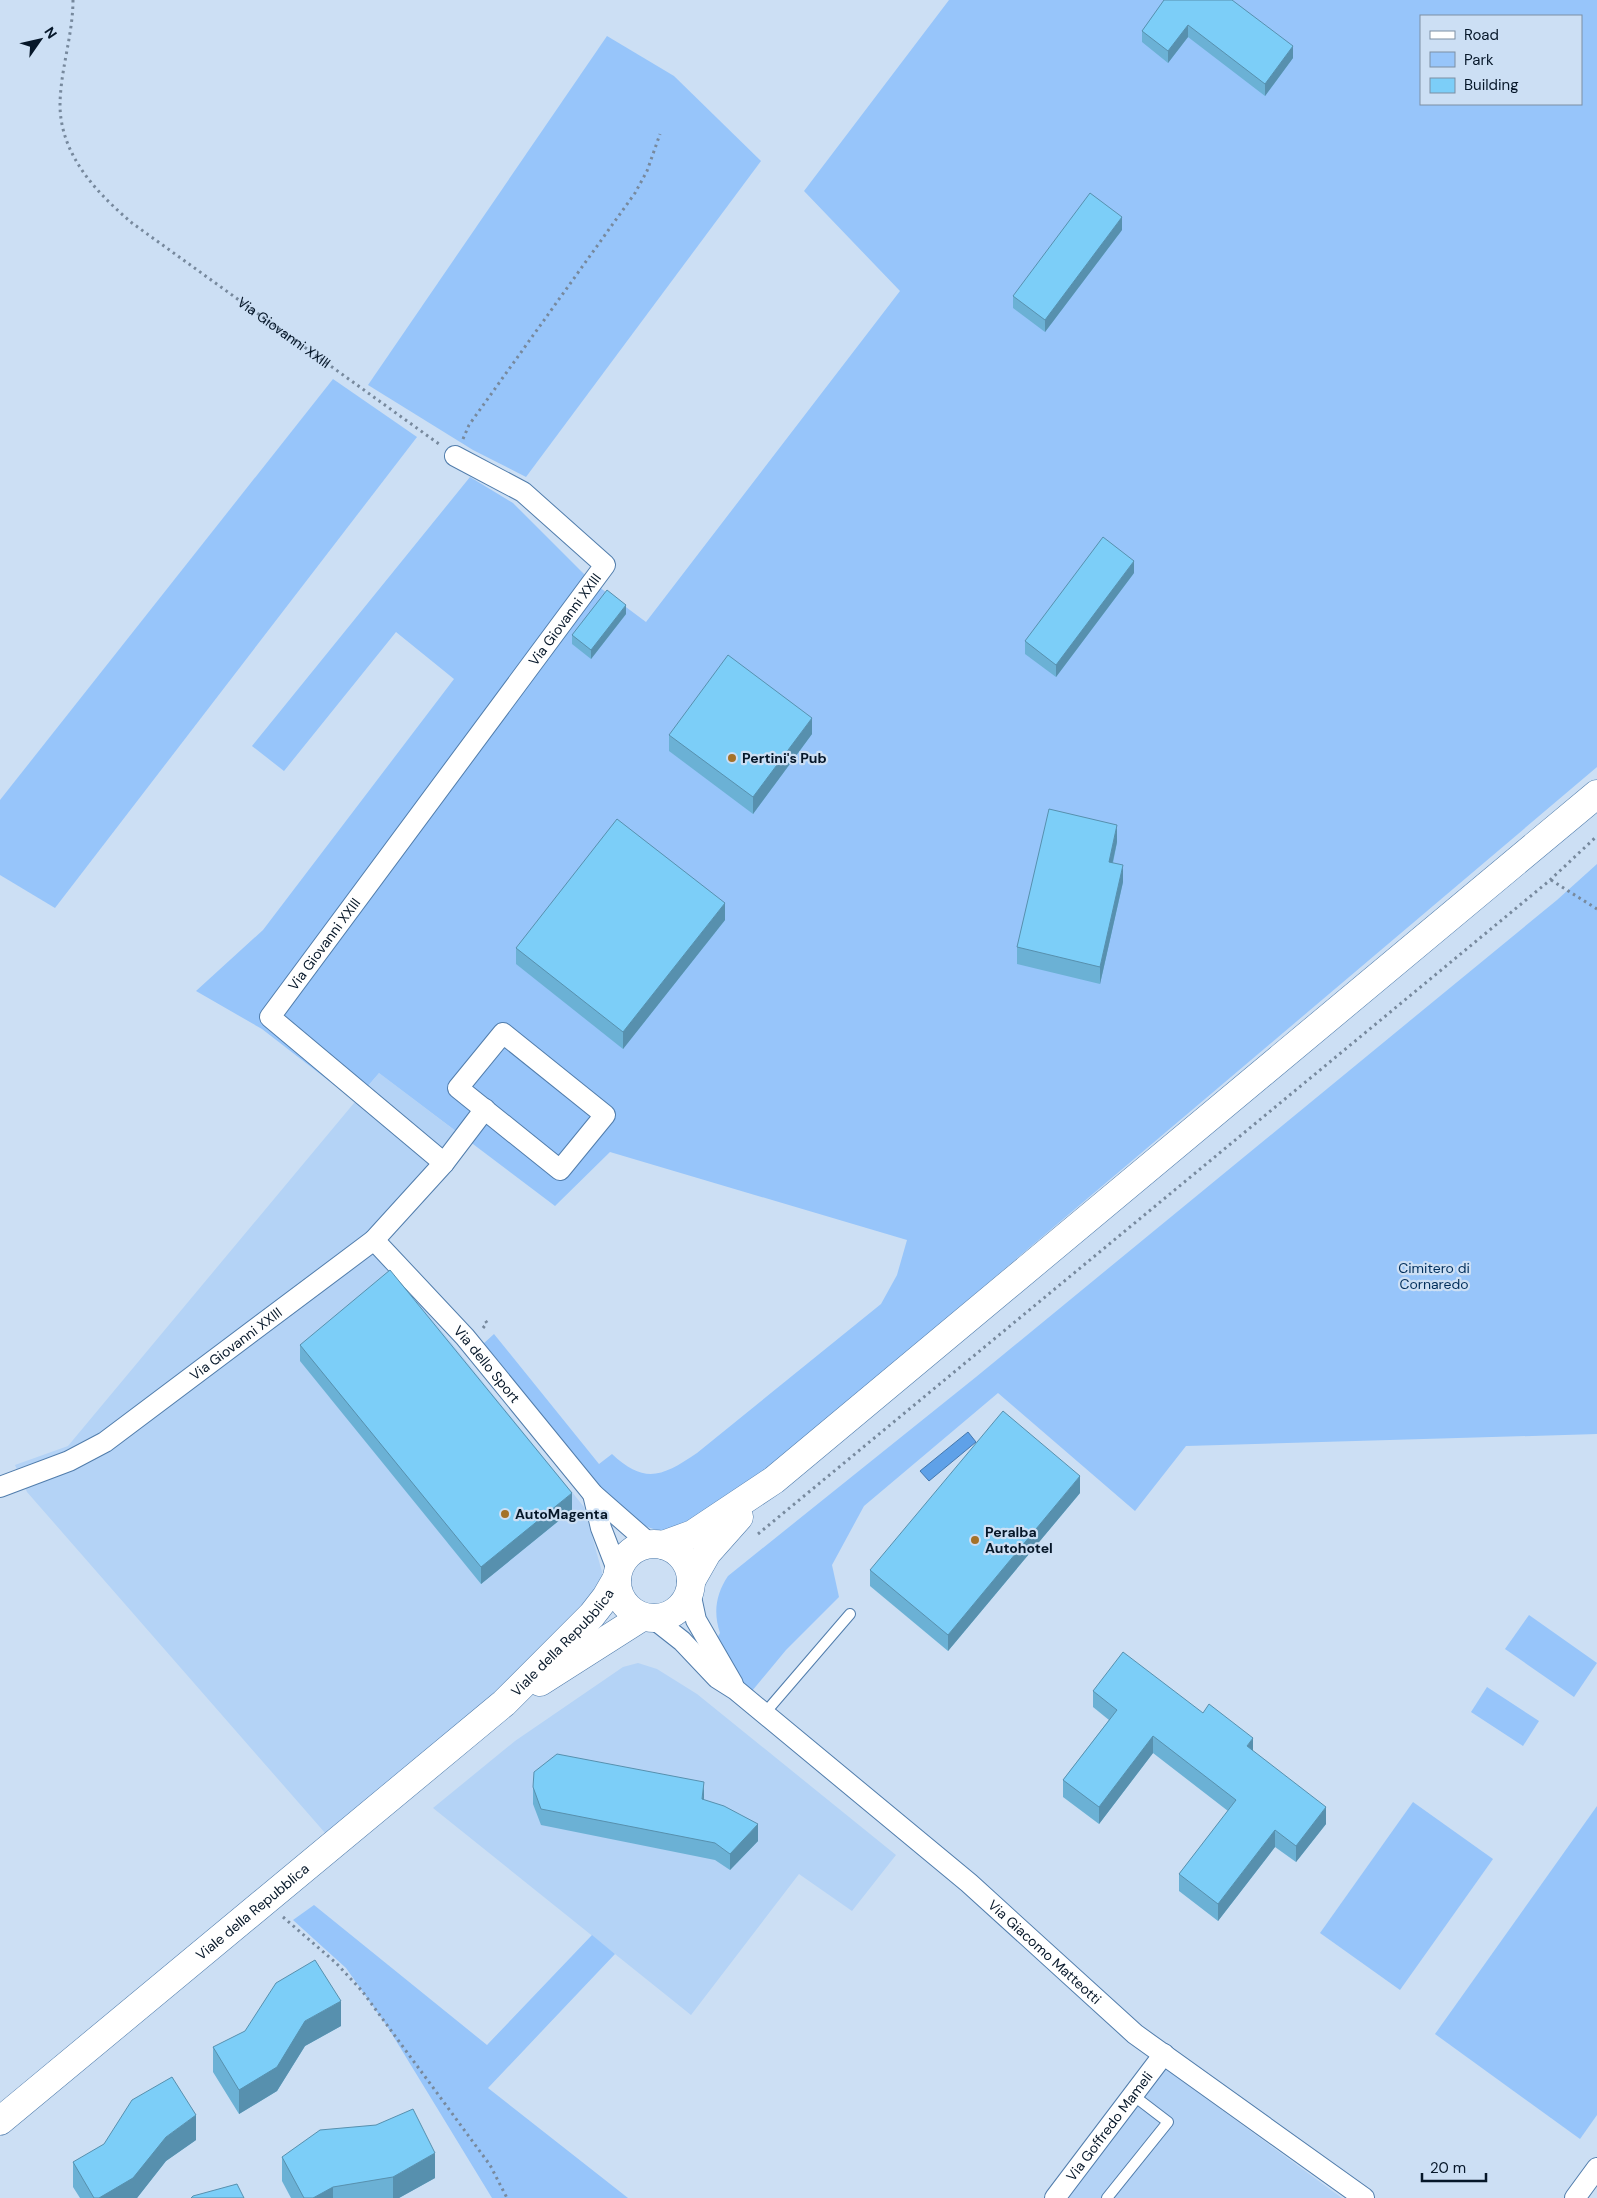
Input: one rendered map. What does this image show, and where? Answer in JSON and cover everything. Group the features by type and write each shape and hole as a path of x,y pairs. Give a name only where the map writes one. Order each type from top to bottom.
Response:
{"street":[{"name":"Via Giovanni XXIII","path":"444,1163 270,1017 605,566 522,492 455,456"},
{"path":"774,1480 715,1543 690,1586 684,1603 676,1612 665,1617 648,1618 631,1611 623,1602 618,1590 618,1575 630,1553 681,1540 698,1531 774,1480 1597,794"},
{"path":"502,1033 605,1115 560,1170 485,1110 458,1088 502,1033"},
{"name":"Via Giovanni XXIII","path":"0,1487 69,1461 105,1442 374,1240 444,1163 485,1110"},
{"name":"Via dello Sport","path":"374,1240 465,1337 593,1494 656,1545"},
{"name":"Via dello Sport","path":"593,1494 601,1528 618,1575"},
{"path":"656,1545 674,1550 683,1558 689,1569 690,1586"},
{"name":"Viale della Repubblica","path":"0,2121 504,1704 592,1615 606,1597 618,1575"},
{"name":"Via Giacomo Matteotti","path":"690,1586 696,1620 736,1690"},
{"name":"Via Giacomo Matteotti","path":"648,1618 682,1641 717,1678 736,1690 969,1883 1135,2034 1364,2198"},
{"name":"Viale della Repubblica","path":"504,1704 648,1618"},
{"name":"Via Goffredo Mameli","path":"1055,2198 1164,2054"},
{"path":"1575,2198 1597,2168"}],"lane":[{"path":"764,1714 850,1614"},
{"path":"1107,2198 1168,2122 1134,2096"}],"path":[{"name":"Via Giovanni XXIII","path":"73,0 60,106 64,128 73,155 89,181 106,201 132,223 455,456"},
{"path":"455,456 469,425 635,193 647,171 660,134"},
{"path":"752,1539 1551,880 1597,836"},
{"path":"1551,880 1597,909"},
{"path":"482,1335 481,1330 487,1323 485,1320"},
{"path":"275,1923 290,1910"},
{"path":"282,1916 336,1963 362,1991 490,2165 507,2198"}],"shaded area":[{"path":"379,1073 470,1142 374,1247 584,1507 602,1572 602,1587 487,1701 326,1834 27,1492 15,1465 68,1446"},
{"path":"968,1432 976,1442 929,1481 920,1471"},
{"path":"638,1663 657,1669 697,1694 896,1855 852,1911 799,1874 691,2015 433,1808 515,1741 623,1667"},
{"path":"1163,2067 1342,2198 1068,2198"}],"green space":[{"path":"949,0 1597,0 1597,767 756,1479 726,1502 695,1522 667,1531 653,1529 641,1524 618,1508 483,1344 494,1334 599,1464 612,1454 634,1470 654,1474 664,1472 697,1453 881,1304 897,1275 907,1240 610,1152 555,1206 379,1073 355,1101 262,1029 196,991 263,930 454,679 396,632 284,771 252,746 470,477 513,503 591,581 646,622 900,291 804,191"},
{"path":"607,36 674,76 761,161 526,477 473,450 368,385"},
{"path":"333,379 417,437 55,908 0,875 0,800"},
{"name":"Cimitero di Cornaredo","path":"1597,864 1597,1434 1186,1446 1135,1511 998,1393 864,1506 832,1565 839,1597 786,1650 752,1691 743,1683 715,1642 720,1633 716,1610 718,1596 728,1576 976,1377 1557,900"},
{"path":"1529,1615 1597,1663 1574,1697 1505,1649"},
{"path":"1487,1687 1539,1721 1523,1746 1471,1712"},
{"path":"1413,1802 1493,1859 1400,1990 1320,1933"},
{"path":"1597,1806 1597,2115 1580,2139 1435,2034"},
{"path":"314,1905 487,2045 592,1935 615,1954 488,2088 628,2198 492,2198 387,2026 346,1968 293,1920"}],"building":[{"path":"1164,0 1232,0 1293,46 1265,84 1188,25 1168,51 1142,31"},
{"path":"1090,193 1122,217 1045,320 1013,296"},
{"path":"1103,537 1134,561 1056,665 1025,641"},
{"path":"607,590 626,605 591,650 572,635"},
{"path":"728,655 812,718 753,797 669,735"},
{"path":"1049,809 1117,825 1109,862 1123,865 1100,967 1017,947"},
{"path":"617,819 725,903 623,1032 516,948"},
{"path":"390,1270 572,1493 481,1567 300,1345"},
{"name":"Peralba Autohotel","path":"1003,1411 1080,1476 948,1635 870,1570"},
{"path":"1123,1652 1203,1713 1209,1704 1253,1738 1247,1746 1326,1807 1296,1846 1275,1830 1218,1904 1179,1874 1236,1800 1153,1736 1099,1807 1063,1780 1117,1710 1093,1691"},
{"path":"557,1754 704,1782 702,1799 724,1806 758,1824 730,1854 715,1843 541,1809 533,1787 534,1772"},
{"path":"315,1960 341,2001 305,2021 277,2067 239,2090 213,2047 245,2031 276,1983"},
{"path":"172,2077 196,2115 166,2137 133,2178 99,2198 94,2198 73,2162 104,2144 132,2100"},
{"path":"413,2109 435,2153 393,2177 333,2187 313,2198 304,2198 282,2157 320,2130 376,2125"},
{"path":"237,2184 244,2198 191,2198 193,2196"}],"place":[{"name":"Pertini's Pub","path":"732,758"},
{"name":"AutoMagenta","path":"505,1514"},
{"name":"Peralba Autohotel","path":"975,1540"}]}
